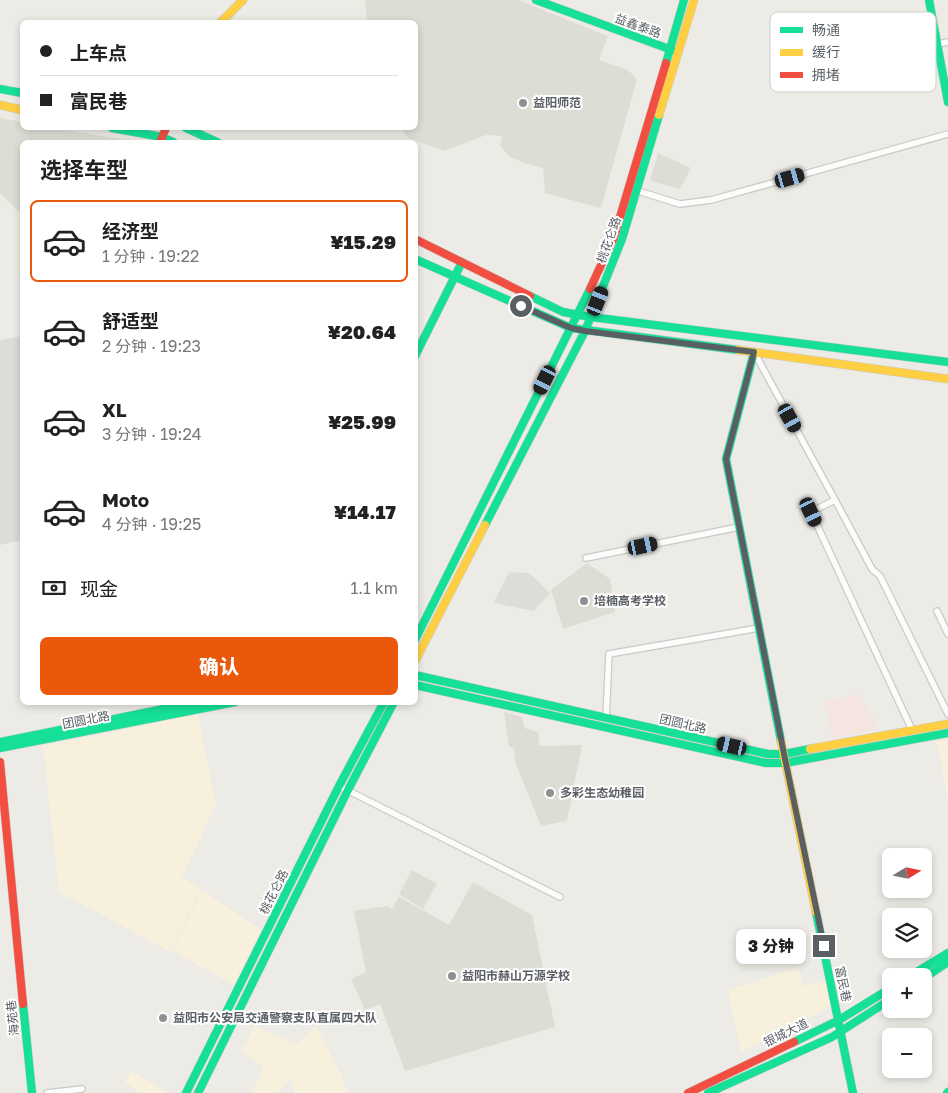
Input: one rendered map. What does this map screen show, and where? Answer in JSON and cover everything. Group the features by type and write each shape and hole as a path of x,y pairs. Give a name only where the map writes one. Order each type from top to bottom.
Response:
{"main road":[{"path":"223,20 243,0"},
{"name":"益鑫泰路","path":"536,0 677,52"},
{"name":"桃花仑路","path":"418,634 578,315 614,237 684,0"},
{"name":"桃花仑路","path":"418,655 591,317 622,240 638,191 677,52 694,0"},
{"path":"936,34 948,102"},
{"path":"0,89 20,93"},
{"path":"0,105 20,110"},
{"path":"120,130 161,140"},
{"path":"190,130 213,140"},
{"path":"418,240 563,312 948,362"},
{"path":"418,260 454,278 571,328 948,378"},
{"path":"418,350 462,262"},
{"name":"富民巷","path":"754,352 726,459 784,759 853,1093"},
{"name":"团圆北路","path":"418,676 784,759 912,730 948,724"},
{"name":"团圆北路","path":"418,686 766,762 948,733"},
{"name":"团圆北路","path":"0,742 183,705"},
{"name":"团圆北路","path":"0,748 220,705"},
{"name":"桃花仑路","path":"186,1093 339,786 382,705"},
{"name":"桃花仑路","path":"198,1093 348,790 392,705"},
{"name":"海苑巷","path":"0,762 32,1093"},
{"path":"923,968 948,953"},
{"path":"932,973 948,962"},
{"name":"银城大道","path":"688,1093 839,1020 882,994"},
{"name":"银城大道","path":"708,1093 832,1037 882,1005"}],"street":[{"path":"938,44 948,42"},
{"path":"638,191 680,204 711,200 948,134"},
{"path":"754,352 872,569 880,576 948,714"},
{"path":"835,500 811,512 912,730"},
{"path":"586,558 739,527"},
{"path":"937,611 948,634"},
{"path":"606,718 609,654 759,628"},
{"path":"339,786 560,897"},
{"path":"46,1093 82,1089"}],"shaded area":[{"name":"益阳师范","path":"365,0 518,0 608,36 599,60 628,70 637,79 601,208 545,193 543,168 524,163 509,156 500,146 502,136 486,135 444,151 418,140 408,138 402,130 418,130 418,20 367,20"},
{"path":"0,118 20,122 20,130 66,130 126,140 20,140 20,213 0,193"},
{"path":"658,153 691,168 680,189 650,181"},
{"path":"20,336 20,540 0,545 0,340"},
{"name":"培楠高考学校","path":"587,563 610,579 615,612 563,629 551,590"},
{"path":"509,572 529,573 550,593 534,611 494,603"},
{"path":"859,695 878,729 832,738 825,702"},
{"name":"多彩生态幼稚园","path":"504,712 522,717 524,728 538,732 540,746 582,745 567,821 541,826 516,764 514,749 509,746"},
{"path":"198,714 216,804 182,877 201,889 171,952 59,892 43,746"},
{"path":"948,740 948,803 937,742"},
{"path":"412,870 437,884 423,909 399,894"},
{"name":"益阳市赫山万源学校","path":"473,882 532,915 555,1027 405,1071 380,1004 365,1010 351,979 366,972 354,911 387,906 392,909 399,897 449,925"},
{"path":"202,890 261,930 234,985 173,951"},
{"path":"799,967 803,986 828,981 832,1005 788,1030 741,1052 728,990"},
{"path":"255,1026 297,1044 316,1026 348,1093 295,1093 290,1079 278,1093 252,1093 264,1067 241,1051"},
{"path":"131,1071 169,1093 140,1093 125,1082"}],"traffic: fast":[{"path":"536,0 672,50"},
{"path":"666,63 684,0"},
{"path":"929,0 931,12"},
{"path":"936,38 948,102"},
{"path":"0,89 20,93"},
{"path":"485,525 585,331 622,239 659,115"},
{"path":"123,130 162,137 169,140"},
{"path":"190,130 213,140"},
{"path":"418,260 571,328 738,350"},
{"path":"418,350 462,262"},
{"path":"418,634 590,289"},
{"path":"530,296 563,312 591,317 948,362"},
{"path":"754,352 726,459 781,741"},
{"path":"418,676 768,754 784,754 810,749"},
{"path":"418,686 766,763 785,763 948,733"},
{"path":"0,742 183,705"},
{"path":"0,748 220,705"},
{"path":"186,1093 339,786 382,705"},
{"path":"198,1093 348,790 392,705"},
{"path":"816,912 853,1093"},
{"path":"923,968 948,953"},
{"path":"932,973 948,962"},
{"path":"794,1042 839,1020 882,994"},
{"path":"23,1004 32,1093"},
{"path":"708,1093 832,1037 882,1005"}],"traffic: slow":[{"path":"223,20 243,0"},
{"path":"659,115 694,0"},
{"path":"0,105 20,110"},
{"path":"738,350 948,379"},
{"path":"418,655 485,525"},
{"path":"810,749 948,724"},
{"path":"781,741 816,912"}],"traffic: jam":[{"path":"590,289 614,237 666,63"},
{"path":"161,140 165,130"},
{"path":"418,240 530,296"},
{"path":"0,762 23,1004"},
{"path":"688,1093 794,1042"}],"place":[{"name":"益阳师范","path":"523,103"},
{"name":"培楠高考学校","path":"584,601"},
{"name":"多彩生态幼稚园","path":"550,793"},
{"name":"益阳市赫山万源学校","path":"452,976"},
{"name":"益阳市公安局交通警察支队直属四大队","path":"163,1018"}],"route":[{"path":"521,306 571,328 585,331 754,352 726,459 824,946"}]}
